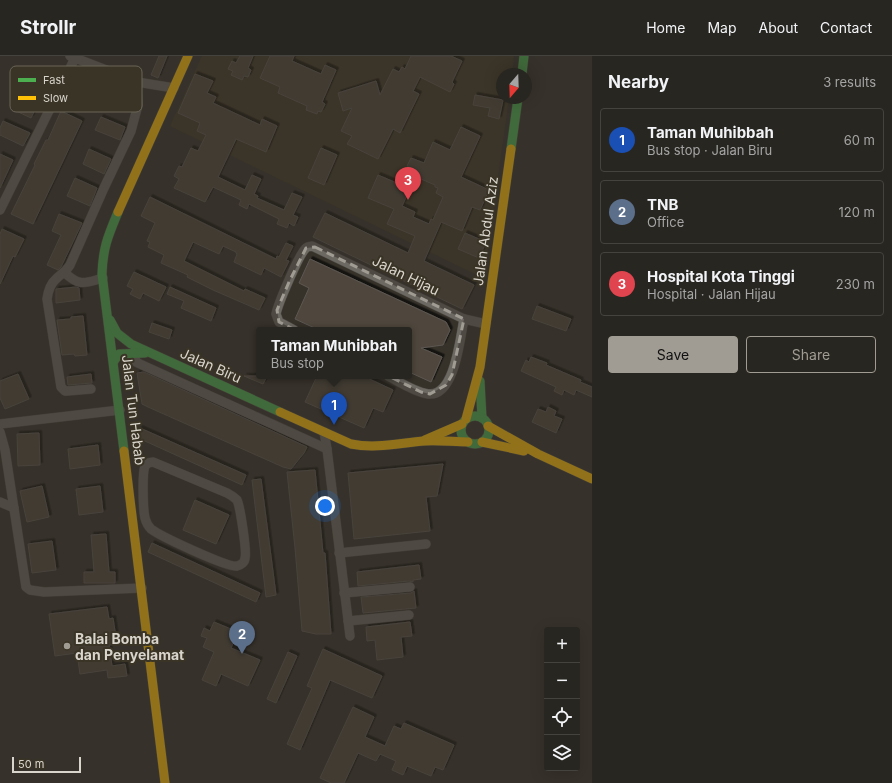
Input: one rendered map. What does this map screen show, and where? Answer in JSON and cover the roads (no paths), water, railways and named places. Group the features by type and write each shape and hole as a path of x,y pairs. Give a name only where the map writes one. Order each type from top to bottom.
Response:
{"main road":[{"name":"Jalan Tun Habab","path":"164,780 142,588 103,278 103,254 107,238 188,56"},
{"path":"523,68 524,56"},
{"name":"Jalan Abdul Aziz","path":"480,367 517,104"},
{"name":"Jalan Biru","path":"108,313 114,330 120,337 149,353 351,444 361,446 393,446 420,442 468,442"},
{"name":"Jalan Biru","path":"114,361 119,354 134,352 149,353"},
{"path":"480,367 482,418 488,426 538,454 592,479"},
{"path":"480,367 461,428 462,436 468,442 477,444 482,442 538,454"},
{"path":"464,421 474,416 482,418"},
{"name":"Jalan Biru","path":"420,442 464,421"},
{"path":"482,442 488,435 488,426"}],"street":[{"path":"73,57 96,66"},
{"path":"142,83 174,88"},
{"path":"0,210 47,112"},
{"path":"91,389 65,391 61,387 47,299 50,288 55,279 65,273 70,265 131,132 136,112"},
{"name":"Jalan Hijau","path":"288,327 279,322 276,314 288,282 306,248 308,247 315,247 464,319 486,324"},
{"path":"65,273 73,281 83,284 103,278"},
{"path":"394,379 422,392 430,394 438,391 446,385 452,375 464,319"},
{"path":"134,352 136,362 327,449"},
{"path":"0,424 120,410"},
{"path":"0,432 5,450 26,587 30,590 44,592 142,588"},
{"path":"324,432 350,636"},
{"path":"153,462 233,496 238,502 245,549 246,557 242,564 236,566 230,565 170,540 151,528 145,517 143,488 145,466 148,463 153,462"},
{"path":"129,485 143,488"},
{"path":"0,502 14,508"},
{"path":"339,553 426,544"},
{"path":"344,593 410,587"},
{"path":"348,621 409,616"}],"place":[{"name":"Hospital Kota Tinggi","path":"408,200"},
{"name":"Taman Muhibbah","path":"334,425"},
{"name":"Balai Bomba dan Penyelamat","path":"67,646"},
{"name":"TNB","path":"242,654"}]}
